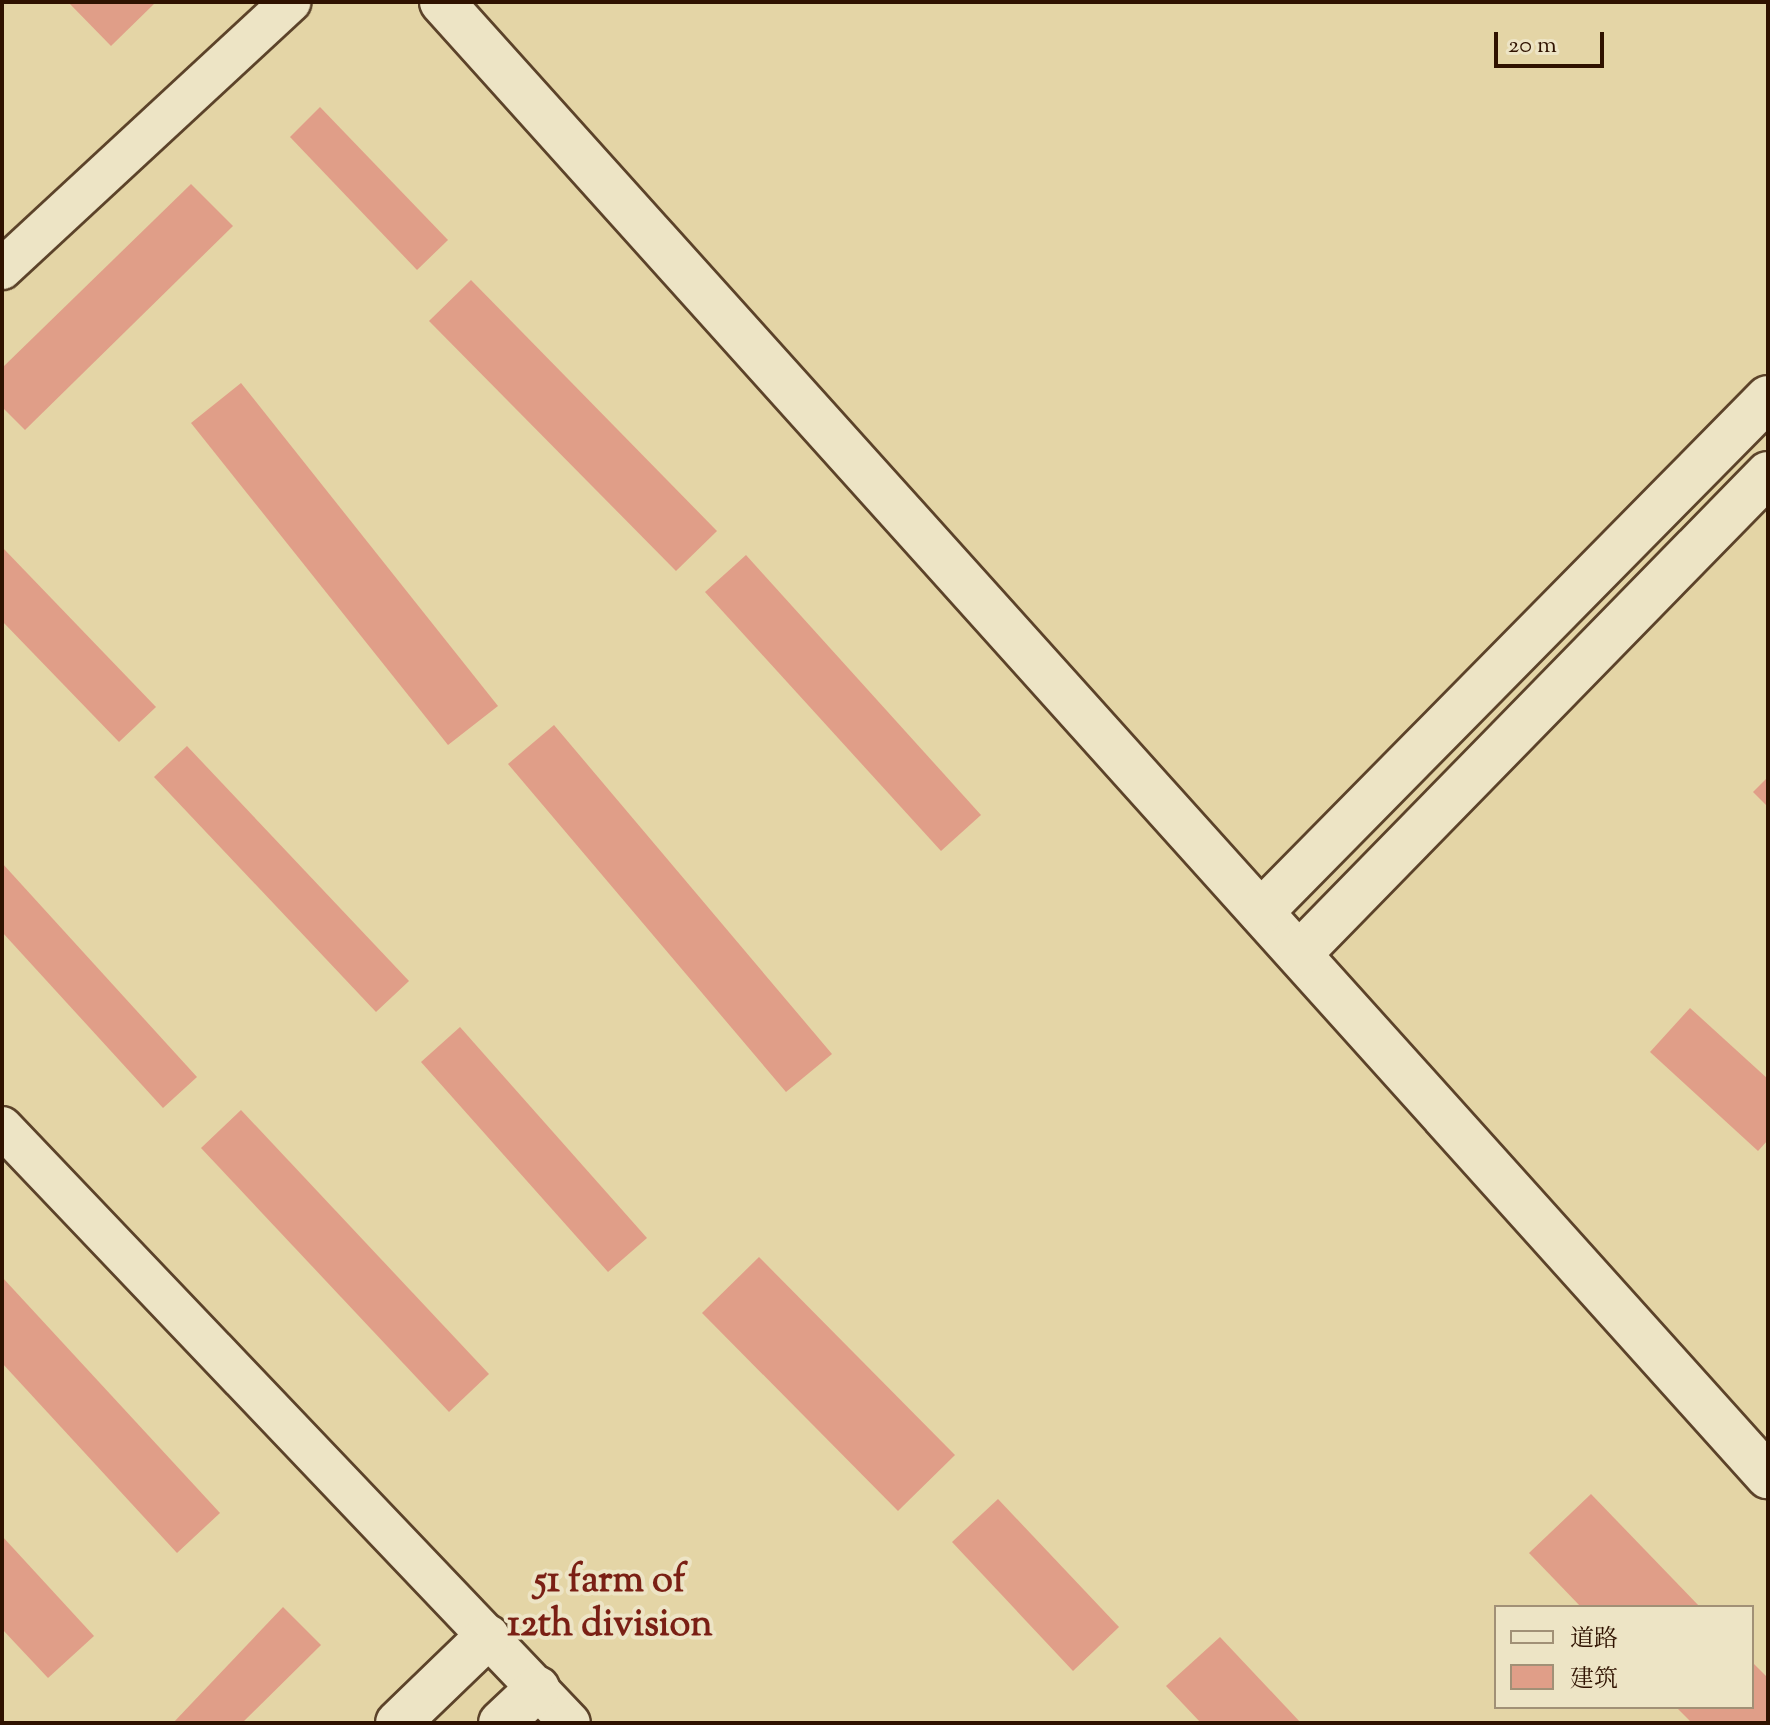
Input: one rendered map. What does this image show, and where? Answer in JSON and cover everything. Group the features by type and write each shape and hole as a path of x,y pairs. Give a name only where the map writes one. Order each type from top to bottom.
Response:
{"street":[{"path":"2,269 290,2"},
{"path":"442,2 1768,1476"},
{"path":"1261,912 1768,398"},
{"path":"1299,954 1768,474"},
{"path":"2,1127 570,1723"},
{"path":"398,1723 487,1637"},
{"path":"501,1723 537,1689"}],"building":[{"path":"68,2 156,2 111,46"},
{"path":"320,107 448,240 417,270 290,137"},
{"path":"191,184 233,226 25,430 2,407 2,368"},
{"path":"471,280 717,531 676,571 429,321"},
{"path":"241,383 498,706 448,745 191,423"},
{"path":"2,547 156,707 119,742 2,621"},
{"path":"746,555 981,815 941,851 705,592"},
{"path":"554,725 832,1054 786,1092 508,764"},
{"path":"187,746 409,981 376,1012 154,777"},
{"path":"1768,777 1768,807 1753,792"},
{"path":"2,863 197,1077 163,1108 2,932"},
{"path":"1690,1008 1768,1079 1768,1140 1758,1151 1650,1052"},
{"path":"460,1027 647,1238 608,1272 421,1062"},
{"path":"241,1110 489,1374 449,1412 201,1148"},
{"path":"759,1257 955,1455 898,1511 702,1313"},
{"path":"2,1277 220,1513 177,1553 2,1363"},
{"path":"1591,1494 1698,1605 1579,1605 1529,1553"},
{"path":"998,1499 1119,1627 1073,1671 952,1542"},
{"path":"2,1536 94,1636 48,1678 2,1629"},
{"path":"283,1607 321,1645 242,1723 173,1723"},
{"path":"1220,1637 1301,1723 1201,1723 1166,1686"},
{"path":"1754,1664 1768,1678 1768,1723 1692,1723 1678,1709 1754,1709"}],"district":[{"name":"51 farm of 12th division","path":"610,1605"}]}
